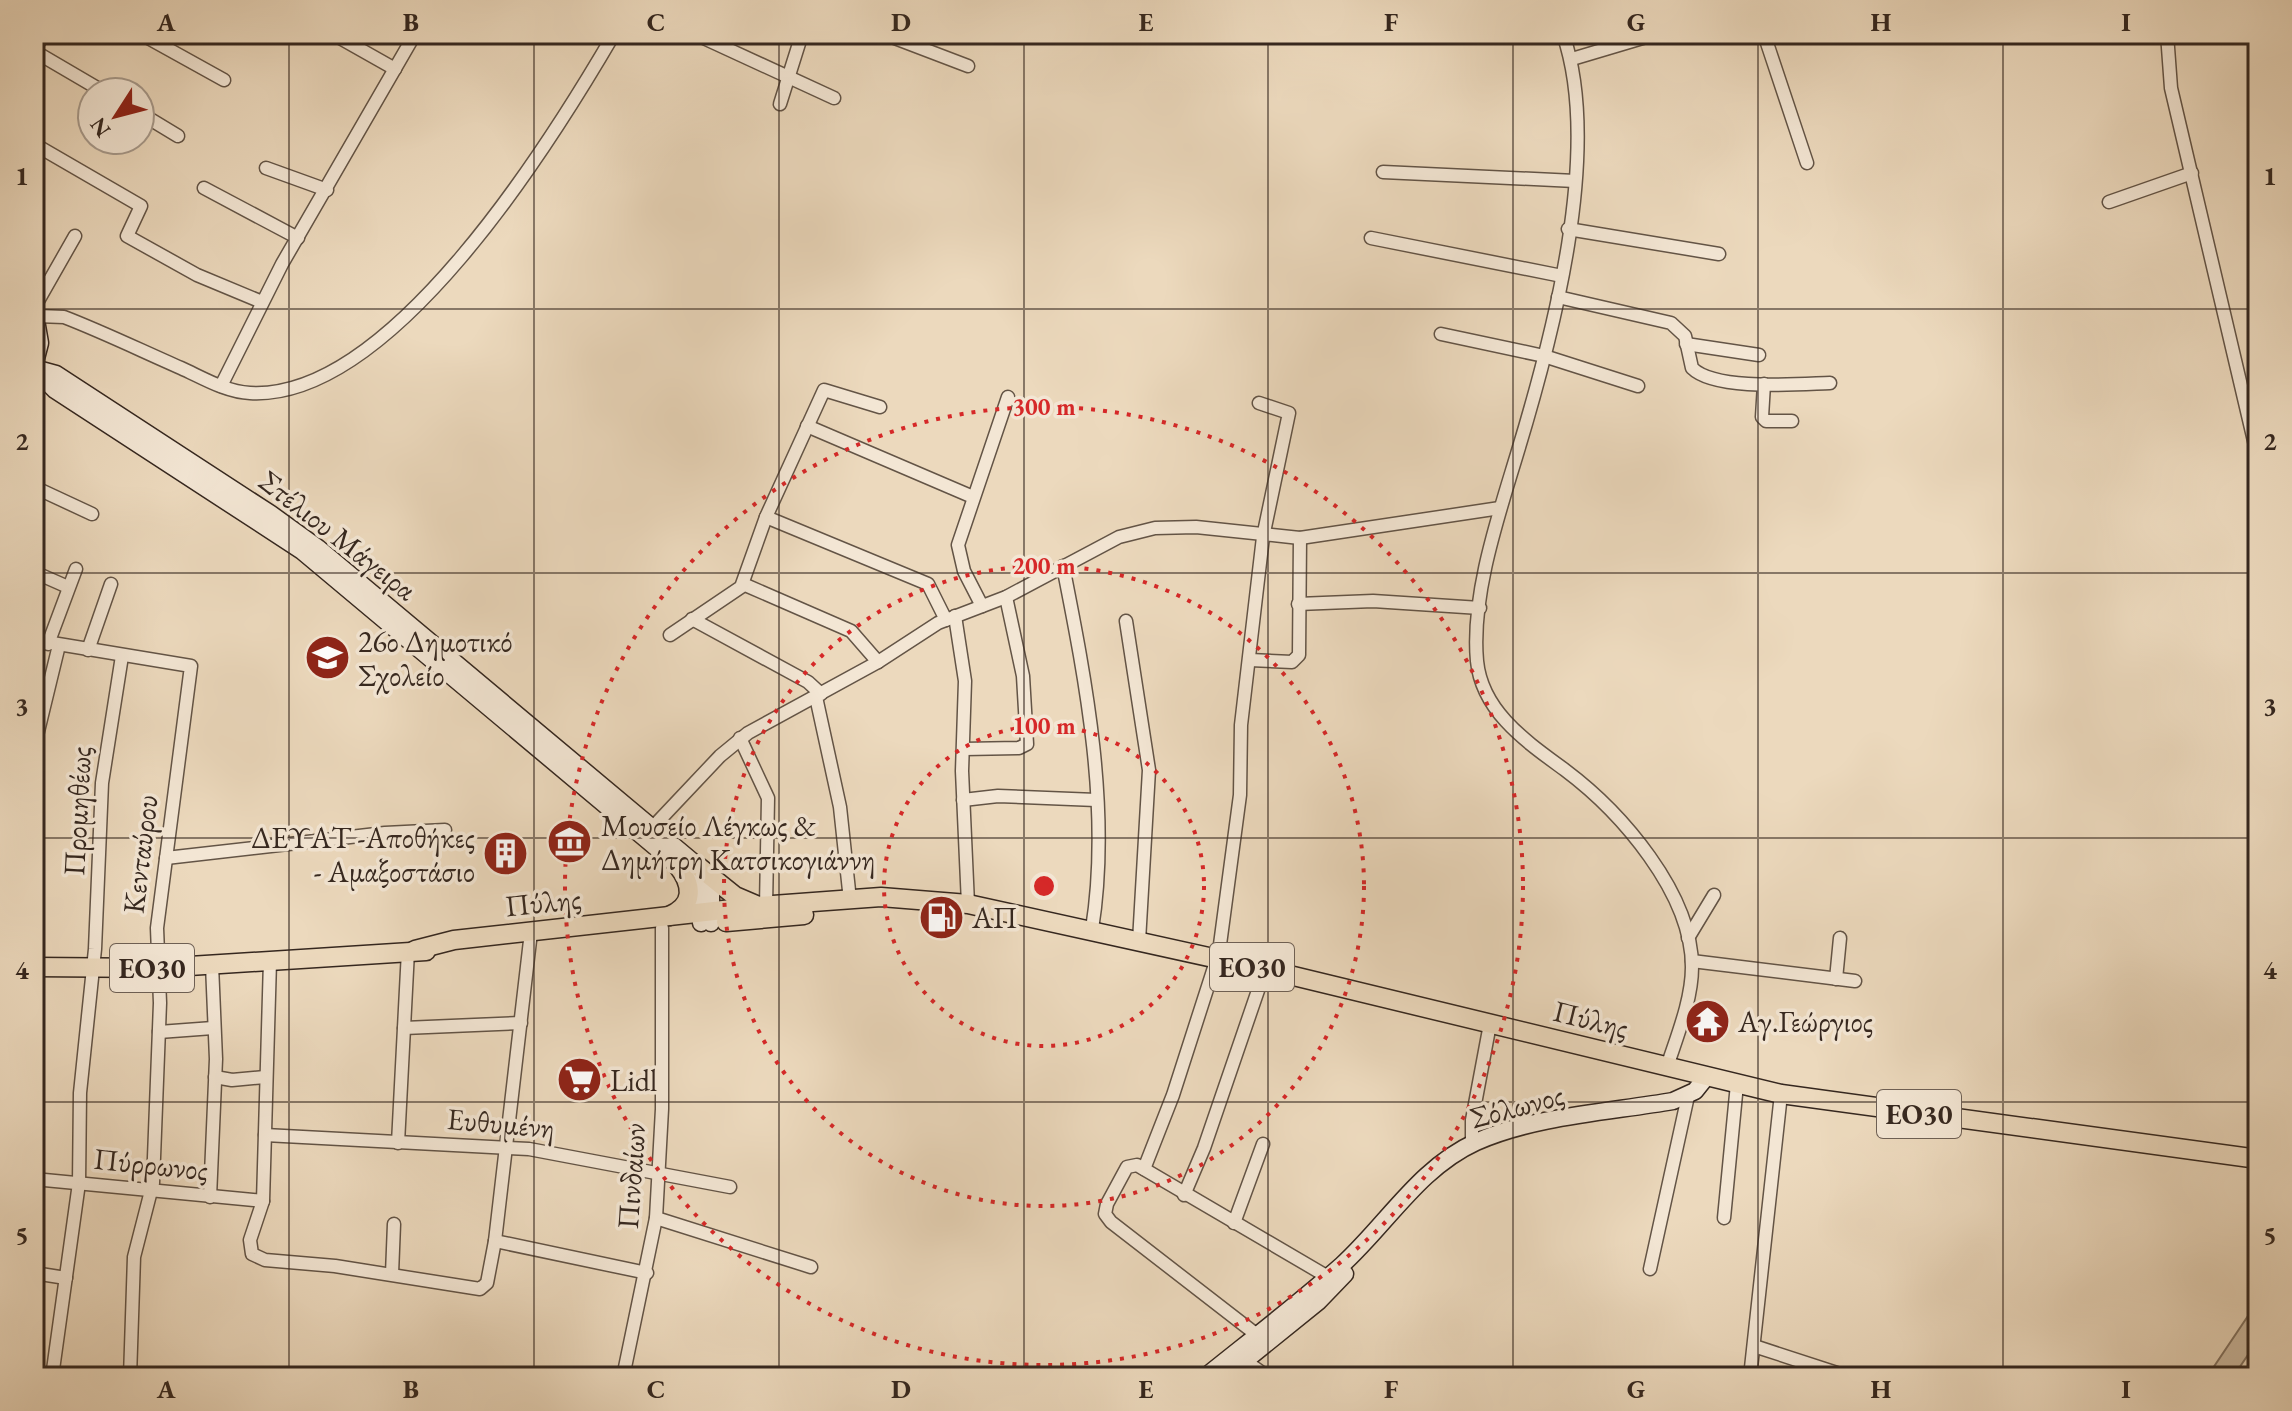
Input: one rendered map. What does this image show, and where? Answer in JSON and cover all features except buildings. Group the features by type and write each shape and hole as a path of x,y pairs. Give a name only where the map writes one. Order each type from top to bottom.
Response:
{"main road":[{"path":"34,49 41,34"},
{"path":"34,367 40,343 35,311"},
{"name":"Στέλιου Μάγειρα","path":"34,367 63,379 318,548 699,867"},
{"name":"Στέλιου Μάγειρα","path":"34,367 55,390 251,515 325,569 677,865 696,884 706,918"},
{"path":"665,922 683,909 690,898 687,883 677,865"},
{"path":"699,867 735,896 762,906"},
{"path":"699,867 711,889 706,918"},
{"name":"Πύλης","path":"706,918 762,906 894,897 968,904 1092,929 1781,1094 2258,1159"},
{"name":"Πύλης","path":"34,967 91,970 270,961 411,950 436,943 531,938 706,918 896,907 918,900"},
{"path":"1688,1096 1703,1085 1707,1076"},
{"name":"Σόλωνος","path":"1205,1377 1328,1277 1367,1241 1427,1175 1472,1145 1525,1128 1688,1096"},
{"name":"Σόλωνος","path":"1225,1377 1319,1301 1357,1262 1367,1241"}],"street":[{"path":"141,34 224,80"},
{"path":"333,34 395,69"},
{"path":"221,386 245,343 262,302 415,34"},
{"path":"75,236 35,311 72,320 221,386 251,393 281,391 311,382 364,350 448,273 482,231 571,106 614,34"},
{"path":"695,34 834,98"},
{"path":"780,104 802,34"},
{"path":"884,34 968,66"},
{"path":"1441,37 1460,34"},
{"path":"1563,34 1572,59 1578,110 1575,181 1562,276 1544,356 1500,508 1480,608 1477,660 1480,681 1489,701 1518,733 1587,787 1623,823 1663,880 1688,938 1692,961 1689,992 1667,1067"},
{"path":"1572,59 1656,34"},
{"path":"1764,34 1807,163"},
{"path":"2167,34 2171,88 2258,458"},
{"path":"34,49 78,76"},
{"path":"156,123 178,136"},
{"path":"34,144 141,206 127,236 197,275 262,302"},
{"path":"266,168 327,190"},
{"path":"1383,172 1575,181"},
{"path":"2109,202 2192,173"},
{"path":"204,188 298,238"},
{"path":"1568,229 1719,254"},
{"path":"1371,238 1562,276"},
{"path":"1558,297 1664,320 1679,328 1696,372 1764,384 1830,383"},
{"path":"1441,334 1544,356 1638,386"},
{"path":"1686,344 1759,355"},
{"path":"1764,384 1762,417 1766,421 1792,421"},
{"path":"670,635 743,584 766,517 824,390 880,407"},
{"path":"982,606 958,554 960,533 1008,397"},
{"path":"1144,1169 1173,1095 1216,960 1240,795 1241,725 1263,537 1289,413 1259,403"},
{"path":"807,426 973,497"},
{"path":"34,487 92,514"},
{"path":"652,828 740,738 951,618 1006,597 1114,539 1155,528 1205,527 1263,537 1300,538 1500,508"},
{"path":"766,517 916,577 928,584 951,618 965,681 963,800 968,904"},
{"path":"1250,660 1296,660 1300,538"},
{"path":"1063,566 1090,714 1096,800 1092,929"},
{"path":"34,748 54,644 68,587 76,569"},
{"path":"34,572 68,587"},
{"path":"88,650 111,584"},
{"path":"743,584 851,631 878,662"},
{"path":"964,749 1019,748 1027,744 1023,676 1006,597"},
{"path":"1298,604 1373,601 1480,608"},
{"path":"692,619 808,682 819,695 840,807 850,900"},
{"path":"1126,621 1149,770 1139,941"},
{"path":"34,640 122,656"},
{"name":"Κενταύρου","path":"122,656 191,666 157,928 159,1032 152,1192 134,1257 130,1377"},
{"name":"Προμηθέως","path":"52,1377 79,1183 80,1093 102,783 122,656"},
{"path":"740,738 768,798 762,906"},
{"path":"963,800 1010,796 1096,800"},
{"path":"166,858 385,833 445,830"},
{"path":"34,856 34,898"},
{"path":"1688,938 1714,895"},
{"name":"Πινδαίων","path":"623,1377 656,1218 665,922"},
{"path":"270,961 263,1201 262,1213 250,1240 254,1256 482,1288 487,1283 495,1241 531,938"},
{"path":"1836,979 1840,938"},
{"path":"398,1143 411,950"},
{"path":"1692,961 1855,981"},
{"path":"210,1197 215,1077 212,965"},
{"path":"1184,1195 1239,1053 1265,970"},
{"path":"404,1028 521,1023"},
{"path":"1472,1145 1472,1120 1490,1024"},
{"path":"159,1032 213,1028"},
{"path":"215,1077 232,1080 265,1077"},
{"path":"1724,1218 1737,1084"},
{"path":"1750,1377 1781,1094"},
{"path":"1650,1269 1688,1096"},
{"name":"Ευθυμένη","path":"265,1135 506,1146 730,1187"},
{"path":"1234,1223 1263,1144"},
{"path":"1257,1335 1111,1222 1105,1214 1124,1170 1131,1164 1328,1277"},
{"name":"Πύρρωνος","path":"34,1179 263,1201"},
{"path":"1171,1187 1191,1179"},
{"path":"656,1218 811,1267"},
{"path":"392,1274 394,1224"},
{"path":"495,1241 647,1273"},
{"path":"34,1273 66,1278"},
{"path":"1754,1346 1849,1377"},
{"path":"1245,1361 1268,1377"},
{"path":"2250,1377 2258,1365"}],"shaded area":[{"path":"2258,1301 2258,1340 2233,1377 2207,1377"}],"place":[{"name":"26ο Δημοτικό Σχολείο","path":"327,658"},
{"name":"Μουσείο Λέγκως & Δημήτρη Κατσικογιάννη","path":"570,842"},
{"name":"ΔΕΥΑΤ -Αποθήκες - Αμαξοστάσιο","path":"506,854"},
{"name":"ΑΠ","path":"941,917"},
{"name":"Αγ.Γεώργιος","path":"1707,1021"},
{"name":"Lidl","path":"579,1080"}]}
